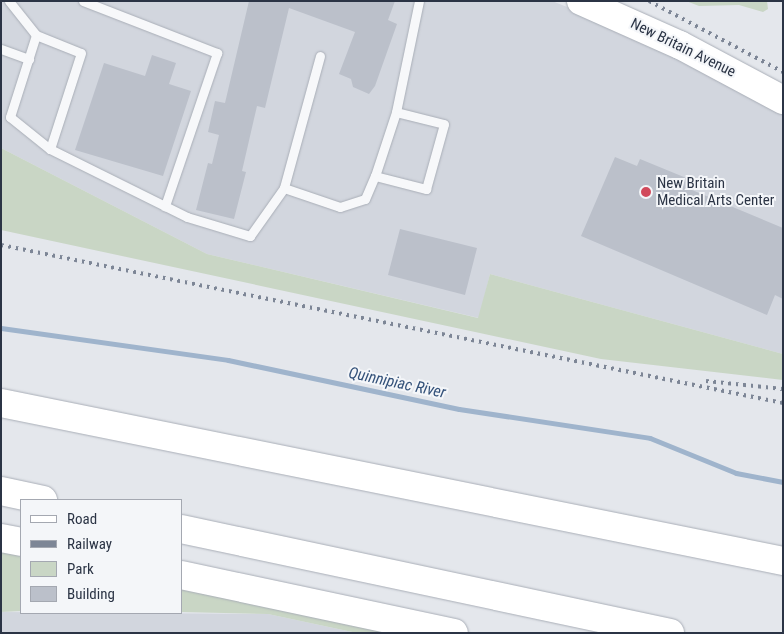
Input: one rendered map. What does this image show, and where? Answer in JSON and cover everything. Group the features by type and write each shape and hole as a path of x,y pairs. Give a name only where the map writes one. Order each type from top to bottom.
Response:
{"main road":[{"name":"New Britain Avenue","path":"581,1 680,45 783,100"},
{"path":"1,403 778,559"},
{"path":"1,492 38,499"},
{"path":"182,530 670,633"},
{"path":"1,538 20,542"},
{"path":"182,575 454,633"}],"lane":[{"path":"9,1 36,35 81,53 50,148"},
{"path":"83,1 217,53 165,206"},
{"path":"284,188 340,207 365,199 375,176 396,112 419,1"},
{"path":"36,35 29,59 6,116 50,148 187,217 250,236 284,188 320,56"},
{"path":"1,49 29,59"},
{"path":"375,176 426,189 444,124 396,112"}],"shaded area":[{"path":"1,1 552,1 592,17 783,110 783,354 490,274 479,318 207,254 1,148"},
{"path":"1,612 20,612 20,614 268,614 357,633 1,633"}],"green space":[{"path":"686,1 767,1 768,9 763,12 739,5 699,6"},
{"path":"1,148 207,254 478,318 490,274 783,354 783,380 601,359 1,230"},
{"path":"1,552 20,556 20,611 1,612"},
{"path":"182,588 395,633 357,633 268,614 182,612"}],"building":[{"path":"249,1 395,1 388,20 397,24 375,86 369,94 353,87 351,79 339,74 355,32 289,8 265,108 257,106 242,171 246,172 234,219 196,210 208,163 212,164 219,135 208,132 215,101 225,103"},
{"path":"152,55 176,63 169,84 191,91 163,176 75,150 104,63 145,76"},
{"path":"615,157 637,166 640,159 696,182 692,190 783,228 783,299 775,295 767,315 581,236"},
{"path":"400,229 477,248 465,295 388,275"}],"waterway":[{"name":"Quinnipiac River","path":"1,328 228,360 459,409 650,438 736,473 783,482"}],"railway":[{"path":"649,1 783,72"},
{"path":"1,245 783,403"},
{"path":"706,381 783,389"}],"place":[{"name":"New Britain Medical Arts Center","path":"646,192"}]}
